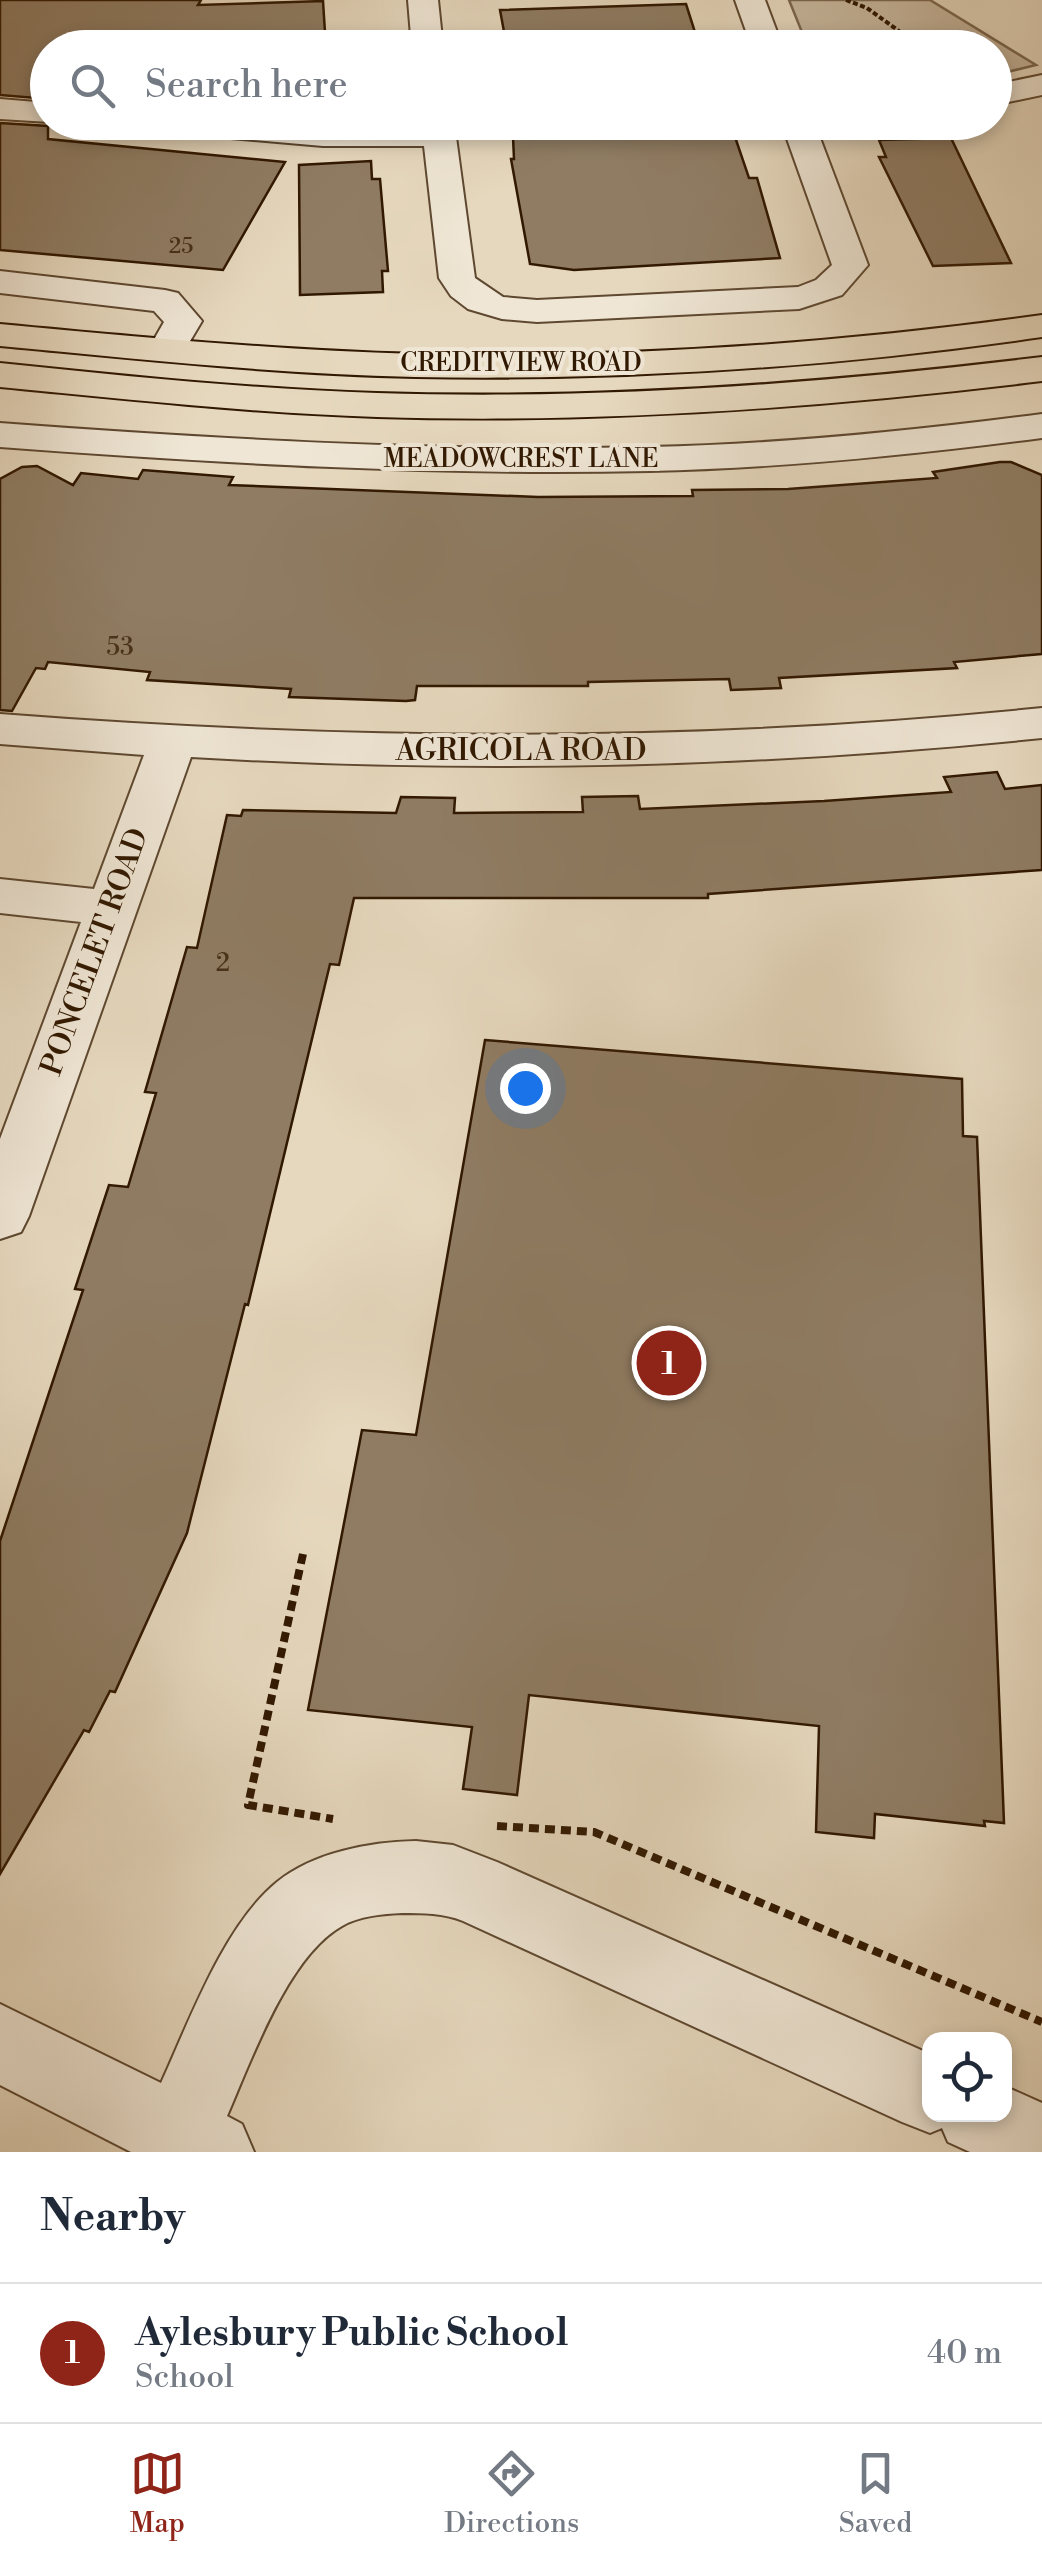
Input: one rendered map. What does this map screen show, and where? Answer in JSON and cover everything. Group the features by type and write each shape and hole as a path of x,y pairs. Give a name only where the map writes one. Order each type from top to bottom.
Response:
{"main road":[{"name":"CREDITVIEW ROAD","path":"0,335 167,350 432,366 784,356 1042,326"},
{"name":"CREDITVIEW ROAD","path":"0,376 262,399 551,406 799,395 1042,368"}],"street":[{"path":"422,0 426,30"},
{"path":"750,0 761,30"},
{"path":"1012,91 1042,85"},
{"path":"0,109 30,112"},
{"path":"440,140 457,278 466,292 480,302 509,310 634,308 816,294 842,278 850,265 804,140"},
{"path":"0,282 165,300 184,320 167,350"},
{"name":"MEADOWCREST LANE","path":"0,435 268,456 624,461 839,449 1042,426"},
{"name":"AGRICOLA ROAD","path":"0,729 172,744 392,752 636,752 784,746 1042,723"},
{"name":"PONCELET ROAD","path":"0,1216 172,744"},
{"path":"0,896 110,908"},
{"path":"0,2044 196,2143 274,1938 305,1906 351,1886 398,1878 452,1881 489,1895 922,2090"},
{"path":"994,2122 1042,2144"}],"path":[{"path":"846,0 867,8 898,30"},
{"path":"303,1554 248,1805 343,1820"}],"shaded area":[{"path":"789,0 930,0 979,30 801,30"},
{"path":"1012,50 1036,65 1012,71"}],"building":[{"path":"0,0 201,0 198,5 323,1 325,30 30,30 30,98 0,95"},
{"path":"686,4 694,30 504,30 500,10"},
{"path":"0,123 30,125 30,140 285,162 223,270 0,250"},
{"path":"513,140 736,140 749,178 757,178 780,258 574,270 530,264"},
{"path":"879,140 952,140 1011,263 933,266 879,157 886,157"},
{"path":"371,161 372,179 380,179 388,271 382,271 383,292 300,295 299,165"},
{"path":"1011,462 1042,475 1042,654 954,662 957,668 779,678 781,688 731,690 729,679 588,682 588,686 417,686 415,700 406,701 289,697 291,689 147,680 150,672 48,662 45,669 36,668 12,711 0,710 0,479 22,467 37,466 73,485 81,473 138,479 143,470 233,477 229,485 538,497 693,496 692,490 788,489 937,478 933,472"},
{"path":"997,772 1005,789 1042,785 1042,870 708,894 708,898 354,898 339,965 330,964 248,1305 245,1304 187,1533 115,1692 110,1691 89,1732 84,1730 0,1874 0,1541 83,1290 75,1289 109,1185 128,1187 156,1093 145,1092 187,947 197,948 227,815 241,816 243,810 396,813 401,797 455,798 454,813 583,812 582,797 638,796 640,809 824,801 951,792 944,777"},
{"path":"485,1040 962,1079 963,1136 977,1137 1004,1823 984,1821 985,1826 875,1814 874,1838 816,1832 819,1726 529,1695 517,1795 463,1789 472,1727 308,1710 362,1430 416,1435"}],"place":[{"name":"Aylesbury Public School","path":"669,1363"}]}
